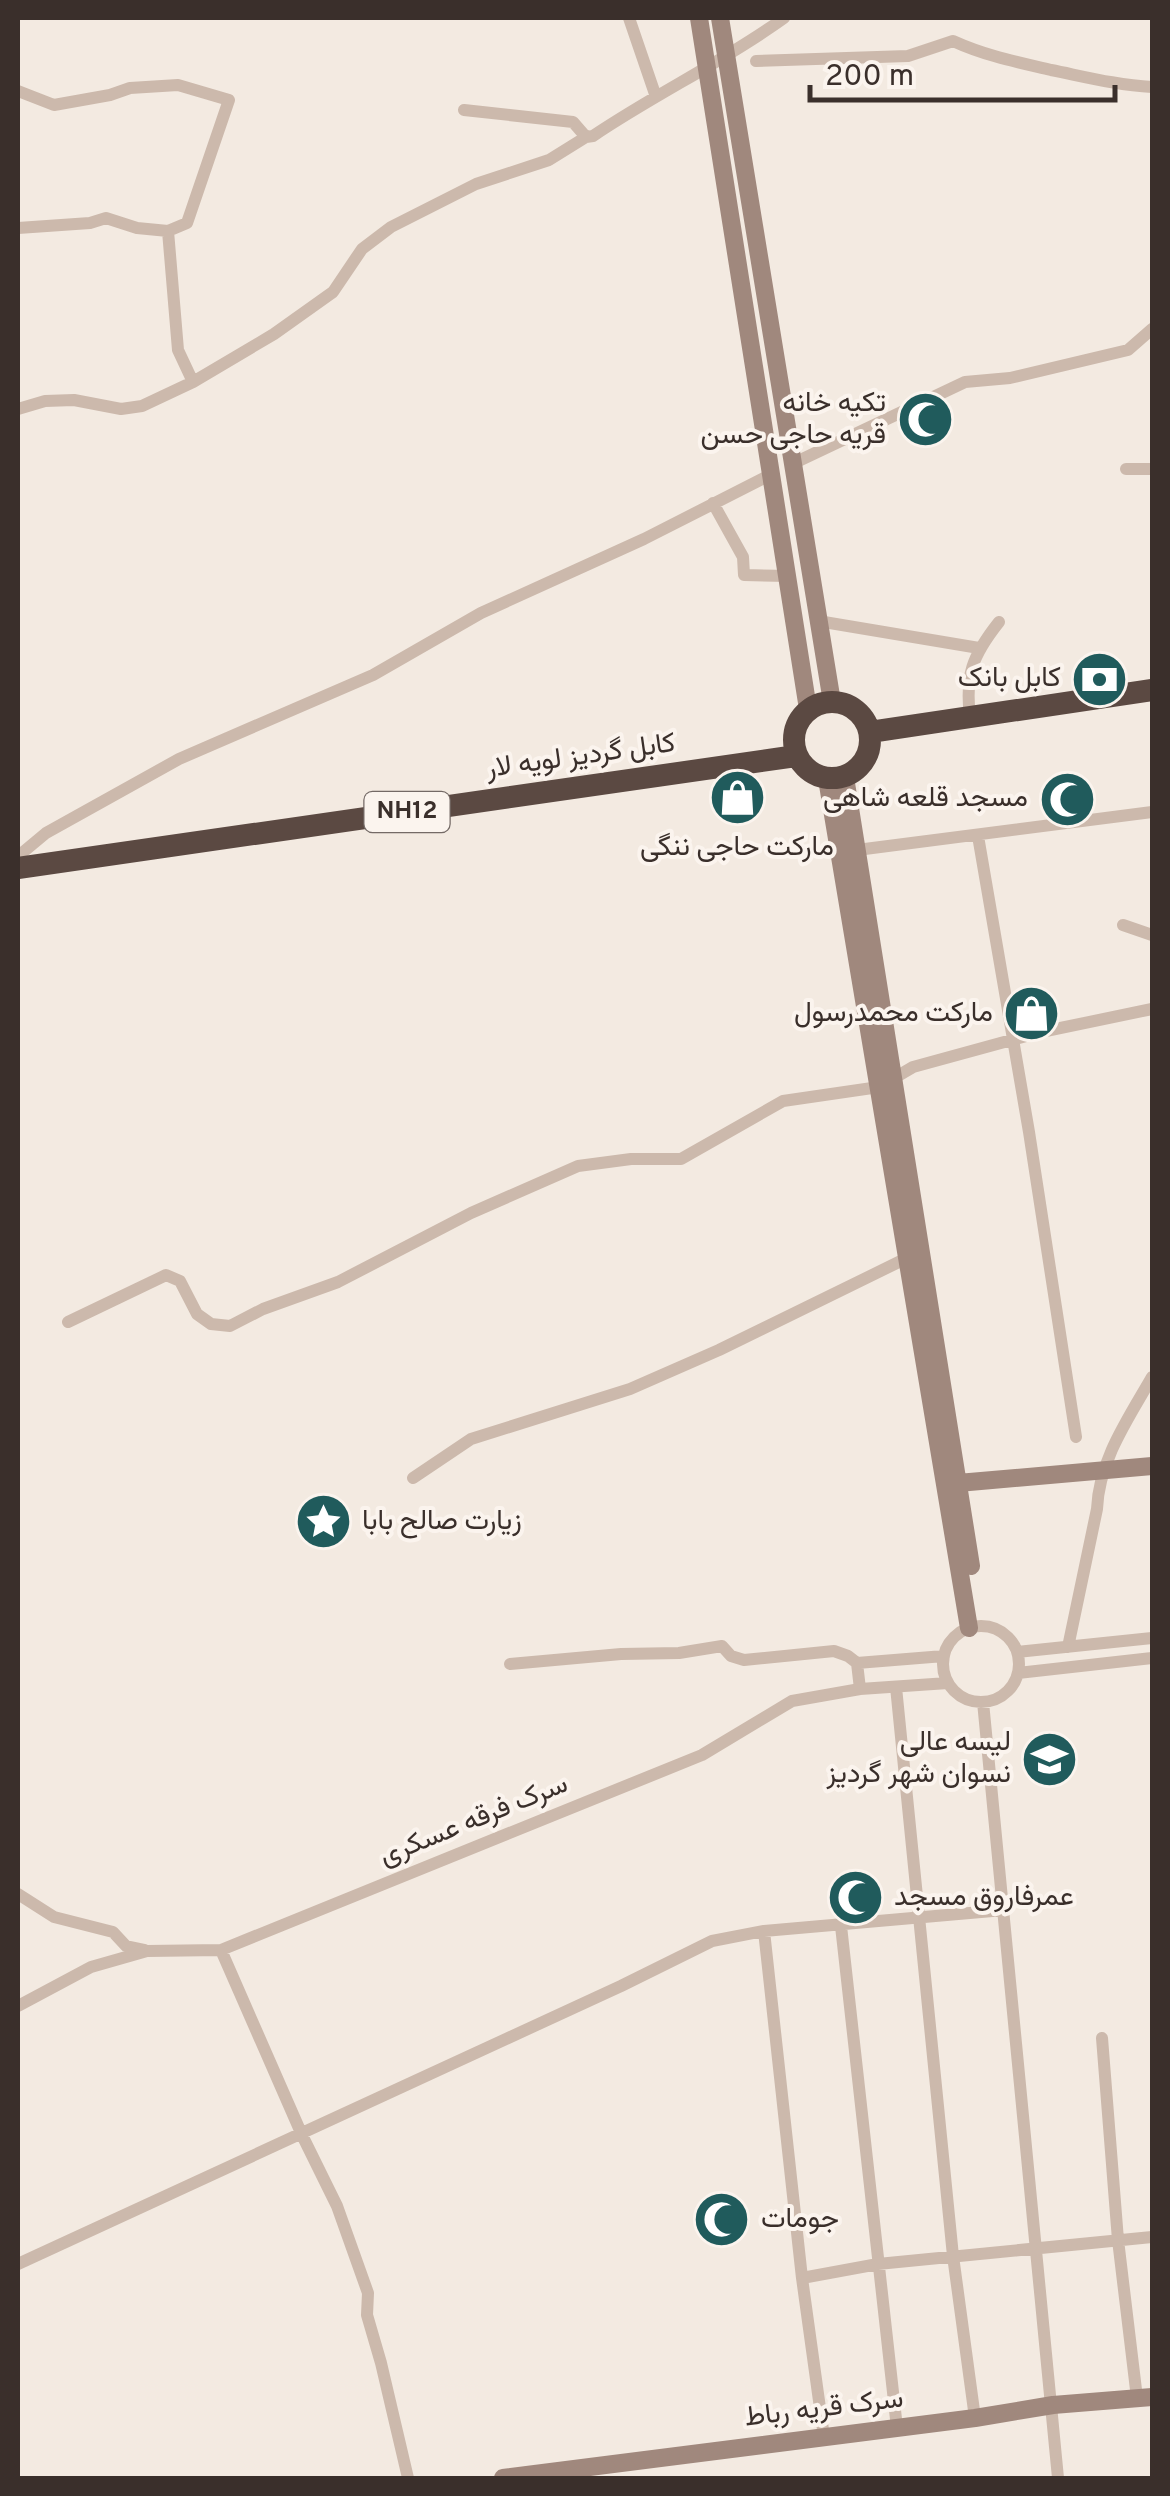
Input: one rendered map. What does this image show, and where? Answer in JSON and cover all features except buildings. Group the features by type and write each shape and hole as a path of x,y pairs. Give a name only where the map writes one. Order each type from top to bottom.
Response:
{"highway":[{"path":"870,739 970,718 1152,690"},
{"path":"832,702 856,710 870,739 859,768 836,778 813,774 795,750 798,722 808,710 832,702"},
{"path":"870,739 1152,706"},
{"name":"کابل گردیز لویه لار","path":"19,858 795,750"}],"street":[{"path":"629,18 655,94"},
{"path":"698,18 808,710"},
{"path":"720,18 832,702"},
{"path":"18,409 45,401 74,400 121,409 142,406 193,382 274,334 334,292 362,249 392,228 476,184 549,160 784,18"},
{"path":"756,61 908,56 954,41 985,56 1107,84 1152,88"},
{"path":"18,91 54,104 110,96 130,88 178,85 229,100 187,223 168,230 138,228 106,218 90,223 18,228"},
{"path":"464,110 572,122 586,137"},
{"path":"168,230 178,350 193,382"},
{"path":"792,464 965,382 1010,378 1128,350 1152,328"},
{"path":"1126,469 1152,469"},
{"path":"19,858 46,833 179,760 373,674 481,613 772,474"},
{"path":"713,503 743,558 744,576 789,576"},
{"path":"818,621 978,648"},
{"path":"970,718 967,685 978,648 999,622"},
{"path":"836,778 856,850 907,1258 975,1627"},
{"path":"836,778 958,1483 975,1627"},
{"path":"856,850 1152,812"},
{"path":"978,836 1076,1437"},
{"path":"1123,925 1152,935"},
{"path":"68,1322 166,1276 180,1281 197,1314 211,1324 230,1326 263,1309 338,1282 472,1213 578,1166 631,1159 680,1159 784,1102 886,1083 913,1067 1152,1009"},
{"path":"413,1478 471,1439 630,1389 907,1258"},
{"path":"1068,1647 1103,1470 1152,1378"},
{"path":"958,1483 1152,1466"},
{"path":"975,1627 1003,1633 1016,1652 1018,1673 1007,1692 982,1702 961,1697 948,1683 944,1656 952,1638 975,1627"},
{"path":"1016,1652 1152,1638"},
{"path":"510,1664 621,1654 679,1654 722,1646 730,1656 744,1660 834,1651 857,1663 944,1656"},
{"path":"1018,1673 1152,1658"},
{"path":"857,1663 860,1689"},
{"name":"سرک فرقه عسکری","path":"18,2006 91,1967 147,1950 221,1950 702,1755 792,1701 860,1689 948,1683"},
{"path":"896,1687 953,2256 975,2418"},
{"path":"982,1702 1058,2478"},
{"path":"18,1894 54,1917 113,1932 126,1946 147,1950"},
{"path":"18,2264 712,1941 764,1932 1004,1910"},
{"path":"841,1926 897,2428"},
{"path":"764,1932 802,2278 824,2437"},
{"path":"221,1950 337,2206 368,2293 366,2315 382,2363 408,2478"},
{"path":"1102,2038 1118,2240 1145,2397"},
{"path":"802,2278 878,2264 1152,2238"},
{"name":"سرک قریه رباط","path":"503,2478 1053,2405 1145,2397"}],"place":[{"name":"تکیه خانه قریه حاجی حسن","path":"925,420"},
{"name":"کابل بانک","path":"1100,679"},
{"name":"مارکت حاجی ننگی","path":"737,797"},
{"name":"مسجد قلعه شاهی","path":"1067,799"},
{"name":"مارکت محمدرسول","path":"1032,1014"},
{"name":"زیارت صالح بابا","path":"323,1522"},
{"name":"لیسه عالی نسوان شهر گردیز","path":"1050,1759"},
{"name":"عمرفاروق مسجد","path":"855,1898"},
{"name":"جومات","path":"722,2220"}]}
